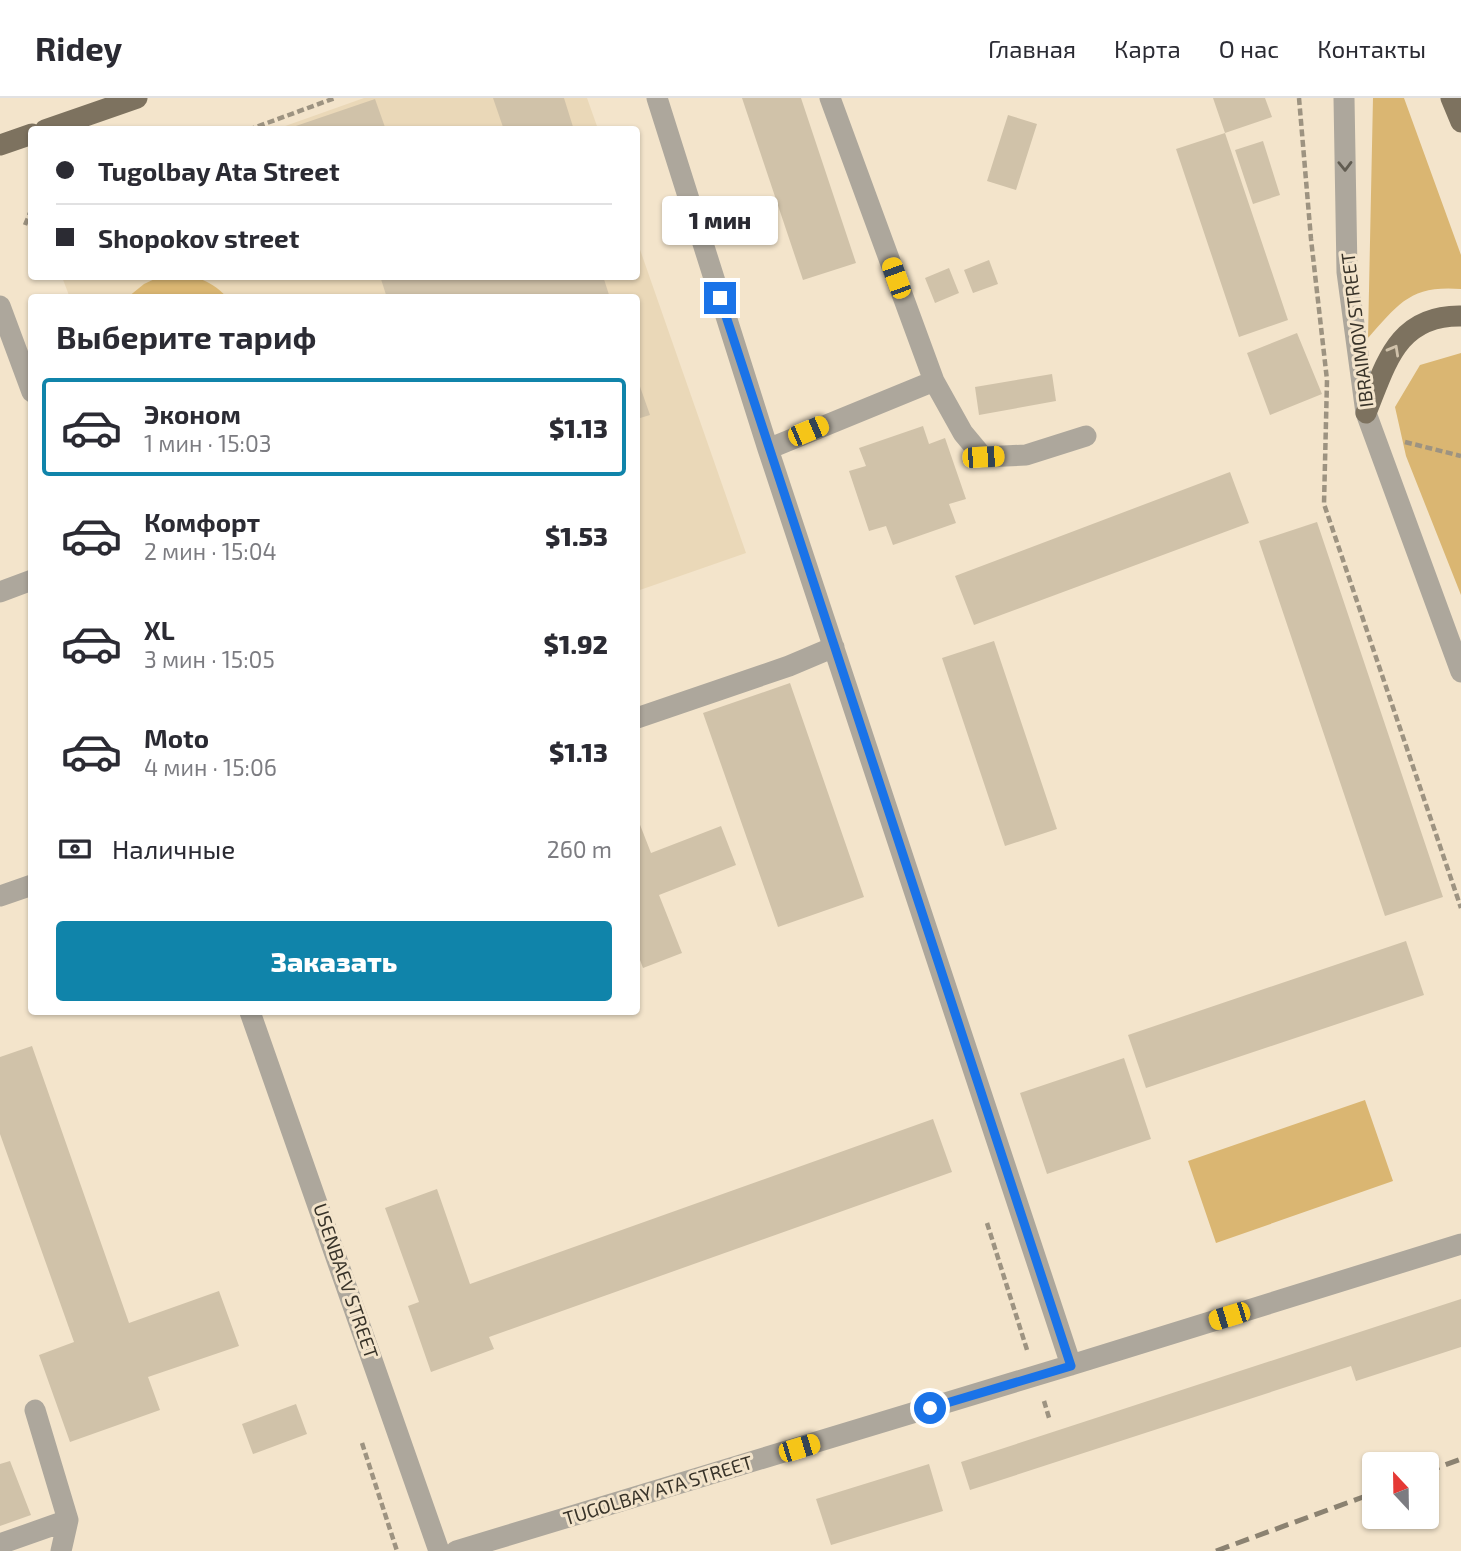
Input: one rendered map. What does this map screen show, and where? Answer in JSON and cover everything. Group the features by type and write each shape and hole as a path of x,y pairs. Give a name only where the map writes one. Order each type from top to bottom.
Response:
{"main road":[{"path":"56,126 137,98"},
{"path":"1451,98 1461,122"},
{"path":"0,145 28,135"},
{"path":"1366,413 1399,340 1420,324 1447,316 1461,316"}],"street":[{"path":"657,98 768,449 1071,1366"},
{"path":"830,98 934,381 963,433 983,457 1026,454 1086,436"},
{"name":"IBRAIMOV STREET","path":"1344,98 1347,272 1366,413 1461,672"},
{"path":"0,306 28,381"},
{"path":"768,449 934,381"},
{"path":"0,592 28,582"},
{"path":"640,717 834,648"},
{"path":"0,897 28,886"},
{"name":"USENBAEV STREET","path":"251,1015 439,1551"},
{"name":"TUGOLBAY ATA STREET","path":"456,1551 1071,1366 1461,1244"},
{"path":"35,1410 68,1520 61,1551"},
{"path":"0,1544 68,1520"}],"path":[{"path":"259,126 335,98"},
{"path":"1299,98 1327,380 1324,504 1461,908"},
{"path":"25,225 28,218"},
{"path":"1373,435 1461,456"},
{"path":"987,1223 1050,1421"},
{"path":"362,1443 397,1551"}],"shaded area":[{"path":"364,98 587,98 597,126 285,126"},
{"path":"1373,98 1404,98 1461,255 1461,289 1430,290 1407,299 1368,338"},
{"path":"640,250 746,553 640,590 640,294 68,294 63,280 640,280"},
{"path":"152,280 202,280 212,284 224,294 132,294"},
{"path":"1461,353 1461,595 1406,456 1395,407 1420,365"},
{"path":"1365,1100 1393,1181 1216,1243 1188,1161"}],"building":[{"path":"493,98 564,98 573,126 503,126"},
{"path":"742,98 801,98 856,263 803,280"},
{"path":"1213,98 1265,98 1272,117 1225,133"},
{"path":"375,99 385,126 296,126"},
{"path":"1008,115 1037,124 1016,190 987,181"},
{"path":"1225,133 1288,320 1239,337 1176,149"},
{"path":"1263,141 1280,195 1253,204 1235,150"},
{"path":"989,260 998,284 973,293 964,270"},
{"path":"949,268 959,293 935,303 925,278"},
{"path":"381,280 604,280 609,294 386,294"},
{"path":"1297,333 1322,394 1270,415 1247,353"},
{"path":"1052,374 1056,401 979,415 975,387"},
{"path":"640,387 650,415 640,418"},
{"path":"923,426 929,444 945,438 966,499 949,504 956,523 893,545 886,526 869,531 849,471 866,466 859,448"},
{"path":"1230,472 1249,523 974,625 955,576"},
{"path":"1317,522 1443,897 1385,916 1259,541"},
{"path":"994,641 1057,829 1005,846 942,658"},
{"path":"790,683 864,897 778,927 703,713"},
{"path":"640,825 651,853 721,826 736,865 659,895 682,953 643,968 640,960"},
{"path":"1406,941 1424,995 1146,1088 1128,1035"},
{"path":"32,1046 129,1323 219,1291 239,1346 148,1377 160,1410 70,1442 39,1355 74,1342 0,1134 0,1057"},
{"path":"1124,1058 1151,1139 1047,1174 1020,1093"},
{"path":"933,1119 952,1172 489,1337 494,1349 431,1372 408,1306 419,1302 385,1208 437,1189 470,1284"},
{"path":"1461,1299 1461,1347 1356,1381 1351,1366 970,1490 961,1462"},
{"path":"296,1404 307,1434 253,1454 242,1424"},
{"path":"10,1461 31,1515 0,1526 0,1464"},
{"path":"929,1464 943,1511 831,1545 816,1499"}],"railway":[{"path":"1439,1467 1461,1459"},
{"path":"1216,1551 1362,1497"}],"route":[{"path":"720,298 1071,1366 930,1408"}]}
